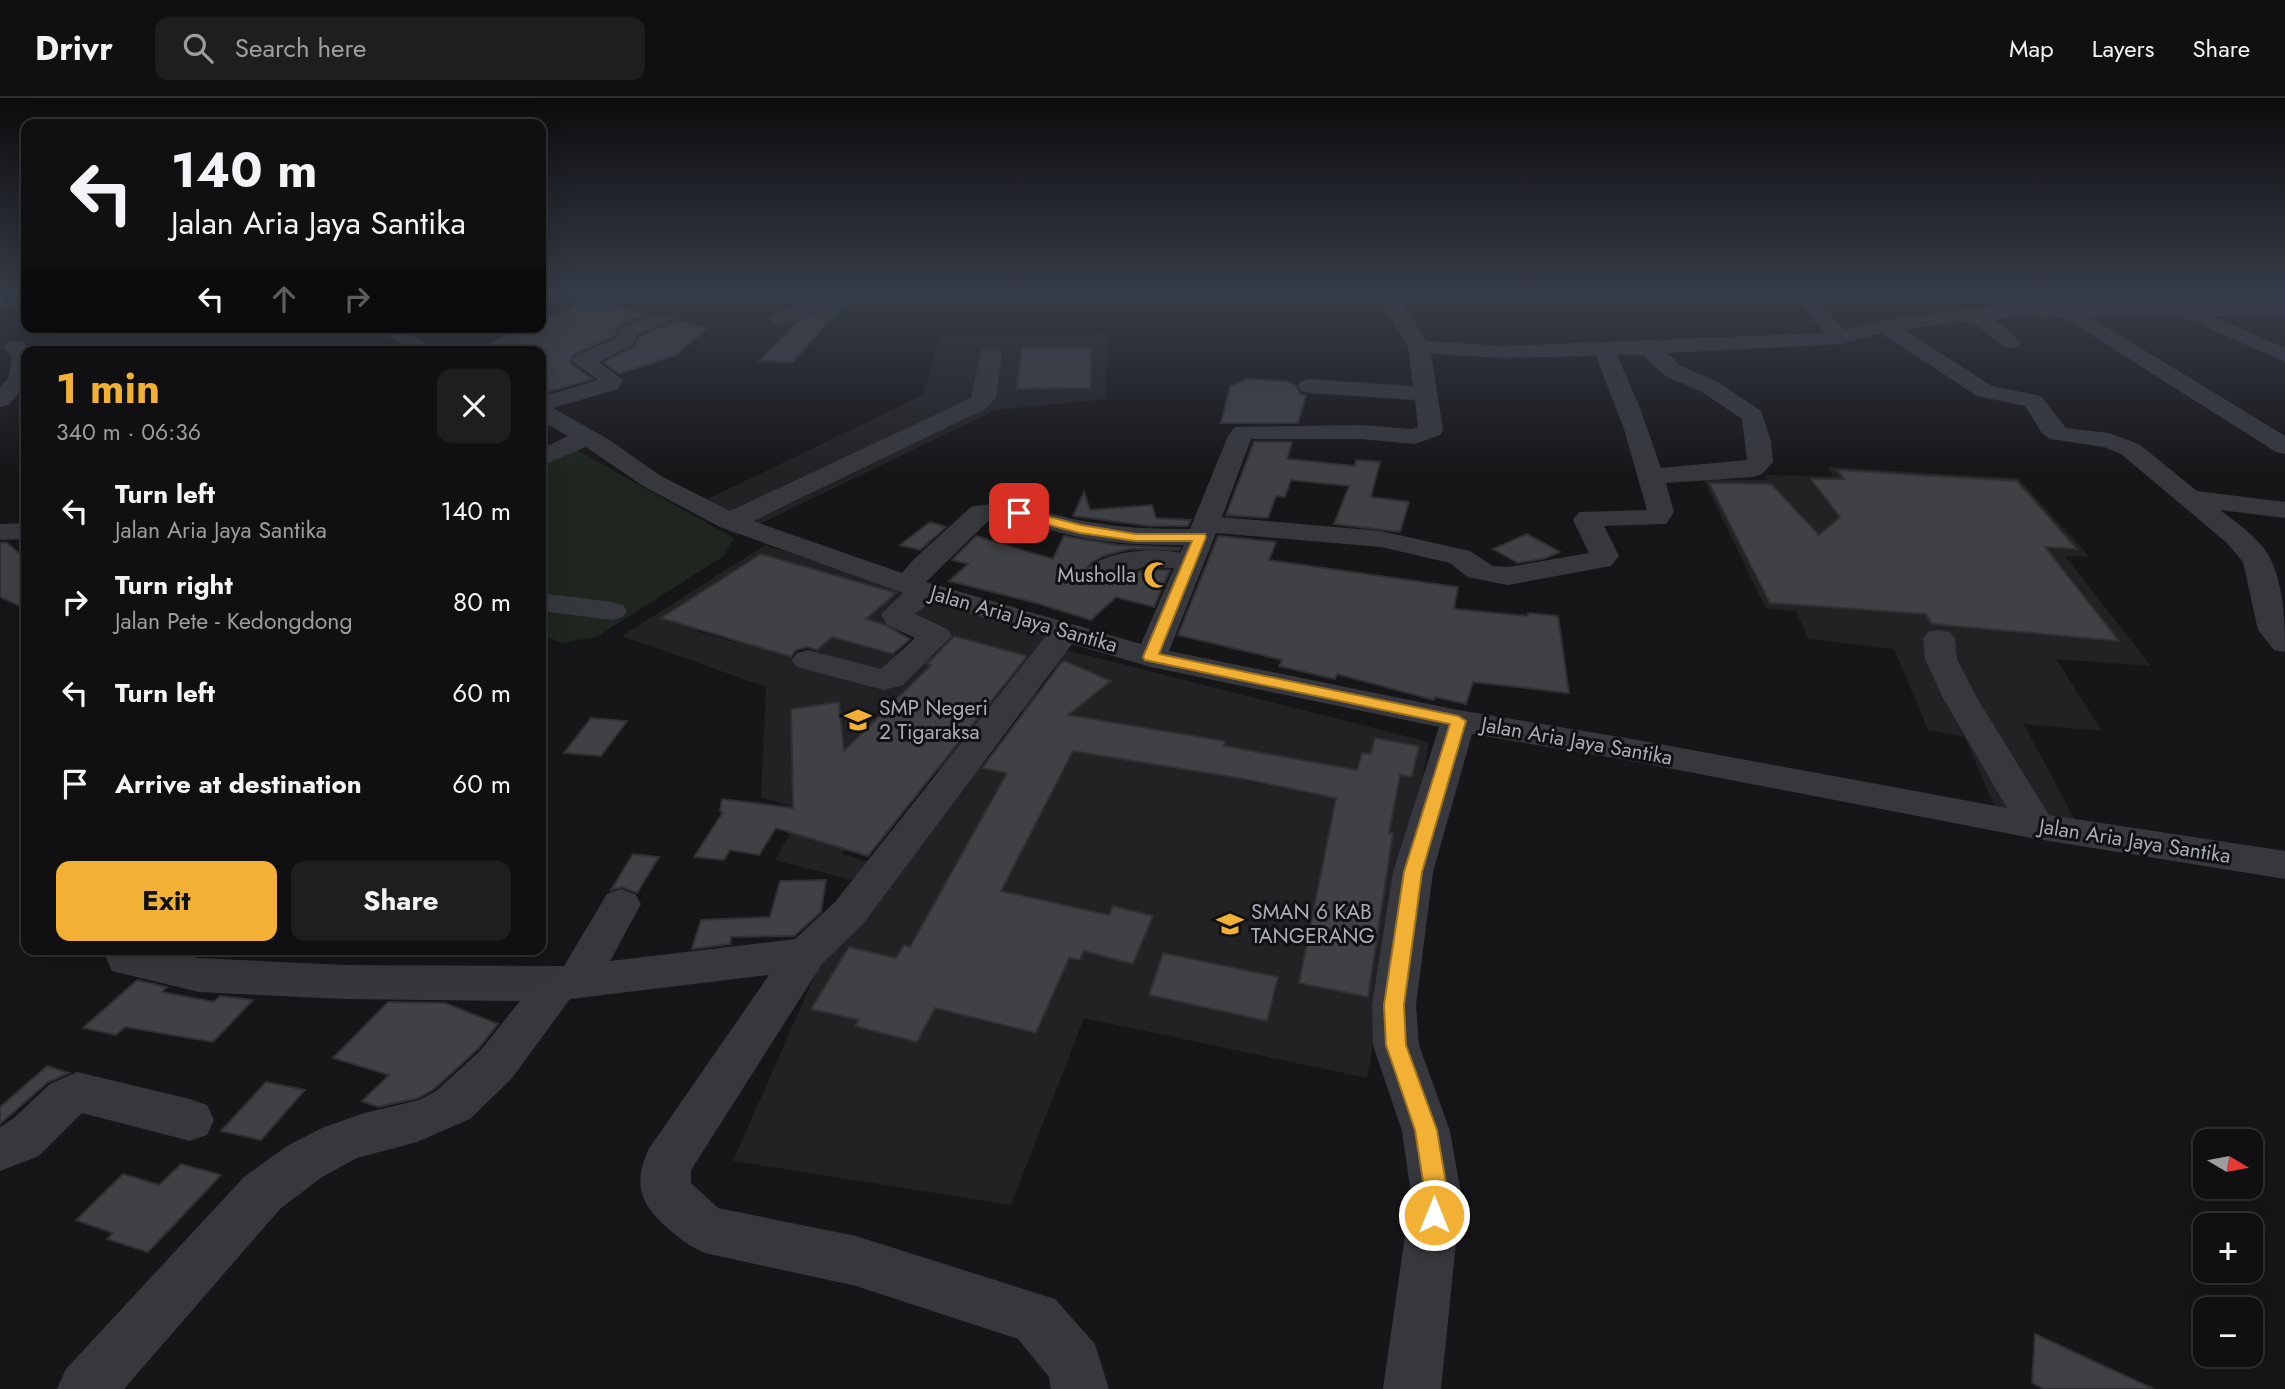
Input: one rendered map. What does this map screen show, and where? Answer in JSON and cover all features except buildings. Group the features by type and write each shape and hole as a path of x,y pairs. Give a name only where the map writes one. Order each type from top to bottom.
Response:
{"street":[{"path":"546,403 610,384 612,380 583,361 598,354"},
{"path":"730,522 970,408 985,397 991,354"},
{"path":"1151,657 1240,436 1244,432 1295,430 1421,436 1431,430 1420,354"},
{"path":"808,660 884,680 891,678 936,636 898,618 896,614 917,587 924,565 983,512 1019,513 1080,529 1136,537 1199,541 1381,539 1460,557 1477,571 1508,576 1605,558 1587,520 1595,517 1660,516 1652,476 1607,354"},
{"path":"1652,476 1753,469 1760,462 1752,416 1710,387 1673,371 1655,354"},
{"path":"1928,354 1985,391 2033,401 2051,428 2059,433 2109,440 2124,446 2211,514 2257,560 2274,630 2285,642"},
{"path":"2136,354 2285,447"},
{"path":"0,400 19,381 21,369"},
{"path":"1309,386 1426,394"},
{"name":"Jalan Aria Jaya Santika","path":"546,414 652,481 730,522 802,551 1151,657 1458,721 1646,752 2037,826 2285,865"},
{"path":"546,457 586,437"},
{"path":"2188,498 2285,510"},
{"path":"1100,572 1121,562 1199,541"},
{"path":"546,603 612,611"},
{"path":"1066,631 849,913 807,953 667,1166 666,1193 705,1229 856,1261 1036,1318 1075,1364 1080,1389"},
{"path":"1939,639 1941,659 1960,698 2037,826"},
{"path":"1412,1389 1436,1194 1426,1130 1396,1045 1394,1005 1413,872 1458,721"},
{"path":"86,1389 262,1194 291,1170 318,1153 352,1138 425,1117 452,1105 480,1082 568,983 621,904"},
{"path":"126,955 127,960 199,975 345,982 568,983 740,964 807,953"},
{"path":"0,1149 18,1144 50,1112 77,1092 190,1119"}],"shaded area":[{"path":"935,354 1108,354 1105,399 996,410 737,535 687,509 923,395"},
{"path":"568,445 734,538 724,556 596,637 561,643 546,636 546,456"},
{"path":"1827,467 2018,478 2090,557 2065,556 2151,666 2056,659 2102,731 2024,724 2087,843 2003,827 1965,737 1928,730 1894,649 1808,639 1796,611 1766,609 1703,479 1767,480 1765,475 1833,476"},
{"name":"SMP Negeri 2 Tigaraksa","path":"765,545 1057,637 879,887 775,860 803,810 761,797 766,687 622,636","holes":["824,607 922,635 900,656 800,627","721,610 828,640 804,661 696,631","952,635 993,647 971,669 930,656","1026,656 995,699 959,692","928,668 966,678 860,735","958,692 991,703 930,768","839,703 793,786 791,709","914,766 943,773 872,863 842,854"]},
{"name":"SMAN 6 KAB TANGERANG","path":"1062,649 1429,742 1367,1078 1084,1018 1011,1205 733,1161 822,959 893,882 1008,704","holes":["1065,661 1110,680 1074,710 1029,689","1011,708 1038,714 1003,772 975,767","1040,715 1087,723 974,944 918,933","1105,721 1225,741 1214,774 1091,754","1254,751 1336,766 1328,797 1244,781","1348,769 1399,778 1391,825 1338,815","1331,823 1393,833 1368,997 1299,983","1026,896 1100,913 1080,960 1003,942","1113,907 1153,917 1133,963 1091,953","904,945 962,960 917,1042 856,1026","849,948 887,957 851,1018 812,1009","1163,953 1278,977 1267,1020 1149,995","976,971 1055,989 1035,1033 955,1013"]}],"place":[{"name":"Musholla","path":"1157,575"},
{"name":"SMP Negeri 2 Tigaraksa","path":"858,720"},
{"name":"SMAN 6 KAB TANGERANG","path":"1230,924"}],"route":[{"path":"1019,513 1080,529 1136,537 1200,537 1151,657 1458,721 1413,872 1394,1005 1396,1045 1426,1130 1436,1194 1434,1215"}]}
